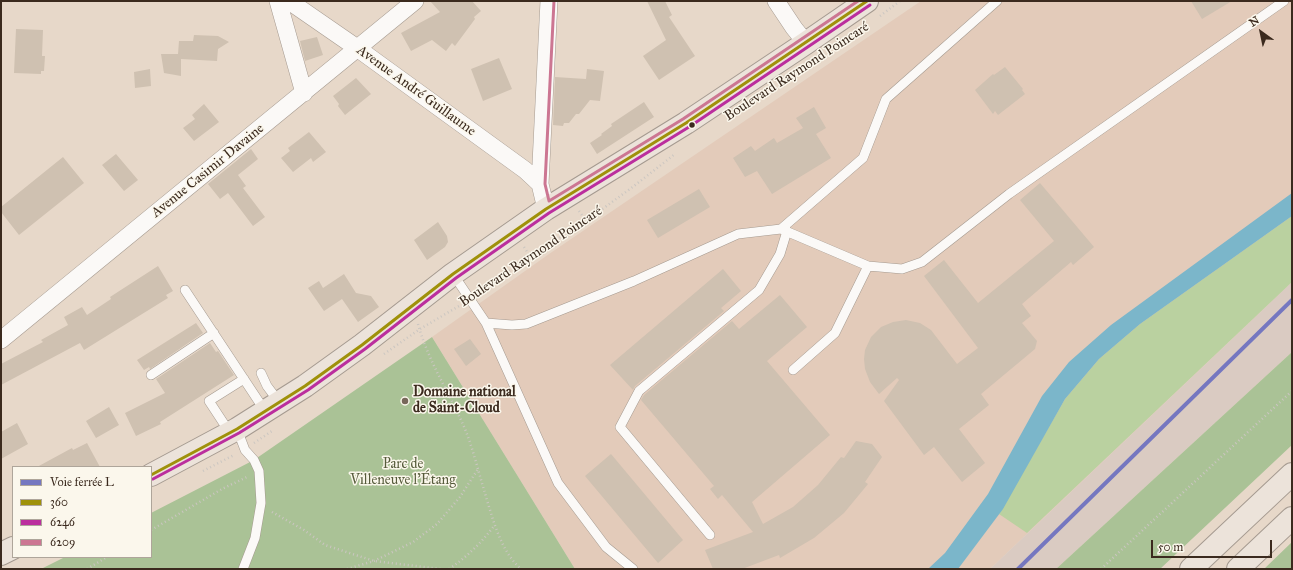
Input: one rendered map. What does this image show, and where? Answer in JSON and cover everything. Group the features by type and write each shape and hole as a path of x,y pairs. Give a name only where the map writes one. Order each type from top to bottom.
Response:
{"main road":[{"name":"Boulevard Raymond Poincaré","path":"152,474 233,431 274,414 304,386 362,345 453,274 546,209 686,122 806,43 871,10"},
{"path":"1191,569 1292,474"},
{"path":"1238,569 1292,518"},
{"path":"1,554 12,548"}],"street":[{"path":"278,1 304,93"},
{"name":"Avenue André Guillaume","path":"289,1 357,48 525,170 540,184"},
{"name":"Avenue Casimir Davaine","path":"1,340 415,1"},
{"path":"546,209 540,184 549,1"},
{"path":"776,1 806,43"}],"lane":[{"path":"710,535 620,427 639,391 759,290 780,254 784,230 863,158 886,99 997,1"},
{"path":"486,323 512,325 526,324 634,281 738,234 784,230 868,266 902,269 922,262 1009,194 1284,1"},
{"path":"793,370 835,333 868,266"},
{"path":"453,274 486,323 558,483 606,547 633,569"},
{"path":"185,290 244,379 274,414"},
{"path":"151,375 214,334"},
{"path":"261,373 267,386 274,414"},
{"path":"243,569 255,538 261,503 259,471 254,460 209,401 244,379"}],"path":[{"name":"Boulevard Raymond Poincaré","path":"871,10 900,1"},
{"name":"Boulevard Raymond Poincaré","path":"381,356 420,329 470,299 530,256 592,216 634,186 678,151"},
{"path":"413,305 424,342 465,430 494,526 515,564 521,569"},
{"path":"1101,569 1292,391"},
{"path":"198,473 245,450 274,414"},
{"path":"347,569 374,561 412,542 437,524 460,497 478,469"},
{"path":"152,529 222,489 259,471"},
{"path":"261,503 325,545 374,561 441,569"},
{"path":"449,569 468,555 485,538 494,526"},
{"path":"87,569 105,558"}],"shaded area":[{"path":"921,1 1292,1 1292,282 990,569 575,569 432,337 549,254"},
{"path":"1292,282 1292,352 1056,569 990,569"}],"green space":[{"path":"1292,216 1292,282 1027,533 999,514 1065,399 1099,359 1140,324"},
{"name":"Domaine national de Saint-Cloud","path":"432,337 575,569 41,569 63,558 152,558 152,512 254,460"},
{"path":"1292,352 1292,445 1160,569 1056,569"},
{"path":"1292,542 1292,569 1264,569"}],"water":[{"path":"1292,193 1292,216 1140,324 1099,359 1065,399 1003,509 958,569 928,569 945,553 988,494 1042,396 1069,362 1111,325"}],"building":[{"path":"430,1 472,1 481,11 474,17 475,19 455,46 452,43 446,51 432,40 411,51 401,33 440,12"},
{"path":"647,1 665,1 672,15 669,17 695,56 659,80 643,56 666,40"},
{"path":"1191,1 1232,1 1202,19"},
{"path":"16,29 43,30 42,56 45,56 44,71 41,71 41,74 14,73"},
{"path":"194,35 218,36 229,42 218,49 217,61 181,59 181,76 164,73 161,54 178,54 179,41 193,41"},
{"path":"317,37 323,55 305,61 300,41"},
{"path":"499,58 512,89 483,101 471,69"},
{"path":"1005,67 1023,89 1022,90 1025,94 998,115 995,111 993,114 975,90 993,74 994,75"},
{"path":"150,69 151,86 135,88 134,72"},
{"path":"587,69 604,71 600,101 590,100 579,114 576,114 569,123 564,123 563,126 553,125 555,77 586,79"},
{"path":"356,78 371,94 345,115 333,96"},
{"path":"644,102 654,117 597,154 590,143 612,126 611,124"},
{"path":"204,104 219,122 194,141 183,128 195,119 192,115"},
{"path":"814,107 826,128 816,134 831,158 772,194 757,171 745,177 733,158 751,146 755,151 774,138 777,143 803,128 796,118"},
{"path":"309,132 326,152 313,162 311,158 293,172 281,158 290,151 288,148"},
{"path":"251,149 258,159 238,175 246,186 243,188 265,217 253,226 228,193 220,199 208,184"},
{"path":"116,154 138,180 124,191 102,165"},
{"path":"63,157 84,183 19,235 1,212 1,207"},
{"path":"1040,183 1094,247 1073,265 1071,262 1022,304 1031,316 1022,323 1037,341 1035,349 981,394 989,405 959,429 985,463 962,482 934,447 924,455 884,401 899,380 897,378 879,394 870,382 865,369 865,350 871,337 881,327 893,322 906,320 920,323 931,330 957,364 978,348 924,276 944,260 978,303 1054,241 1020,200"},
{"path":"699,189 710,207 658,238 647,220"},
{"path":"438,222 447,236 448,242 445,247 427,260 414,240"},
{"path":"158,266 173,291 166,295 168,298 84,350 80,343 1,385 1,364 43,342 41,340 68,325 64,317 82,307 87,315 111,299 110,297"},
{"path":"723,269 741,291 721,308 724,311 635,386 633,390 610,365"},
{"path":"344,274 356,293 371,296 379,307 358,322 342,299 324,311 308,288 319,281 323,288"},
{"path":"780,295 807,327 767,361 830,435 752,502 763,524 793,507 818,485 841,457 844,458 856,441 872,444 882,457 865,482 868,484 844,513 814,538 780,558 779,555 742,569 713,569 705,550 753,532 722,495 718,499 710,489 714,486 641,400 644,395 732,321 739,329"},
{"path":"196,323 203,333 150,369 149,367 144,370 137,360"},
{"path":"470,339 481,354 466,366 454,349"},
{"path":"210,343 216,352 218,351 234,375 160,422 161,424 136,436 125,413 165,393 156,379"},
{"path":"109,407 119,425 96,438 86,421"},
{"path":"17,423 28,444 1,459 1,432"},
{"path":"87,443 99,466 39,466 72,448 73,450"},
{"path":"611,454 683,540 658,563 585,476"}],"rail line":[{"name":"L","path":"1018,569 1292,300"}],"transit line":[{"name":"6209","path":"554,1 545,184 549,201 683,119 858,1"},
{"name":"360","path":"152,474 237,429 305,386 362,345 453,274 546,209 686,123 867,1"},
{"name":"6246","path":"153,479 239,433 308,390 365,349 456,278 549,213 689,127 870,5"}],"place":[{"name":"Domaine national de Saint-Cloud","path":"405,401"}],"park label":[{"name":"Parc de Villeneuve l'Étang","path":"403,474"}]}
